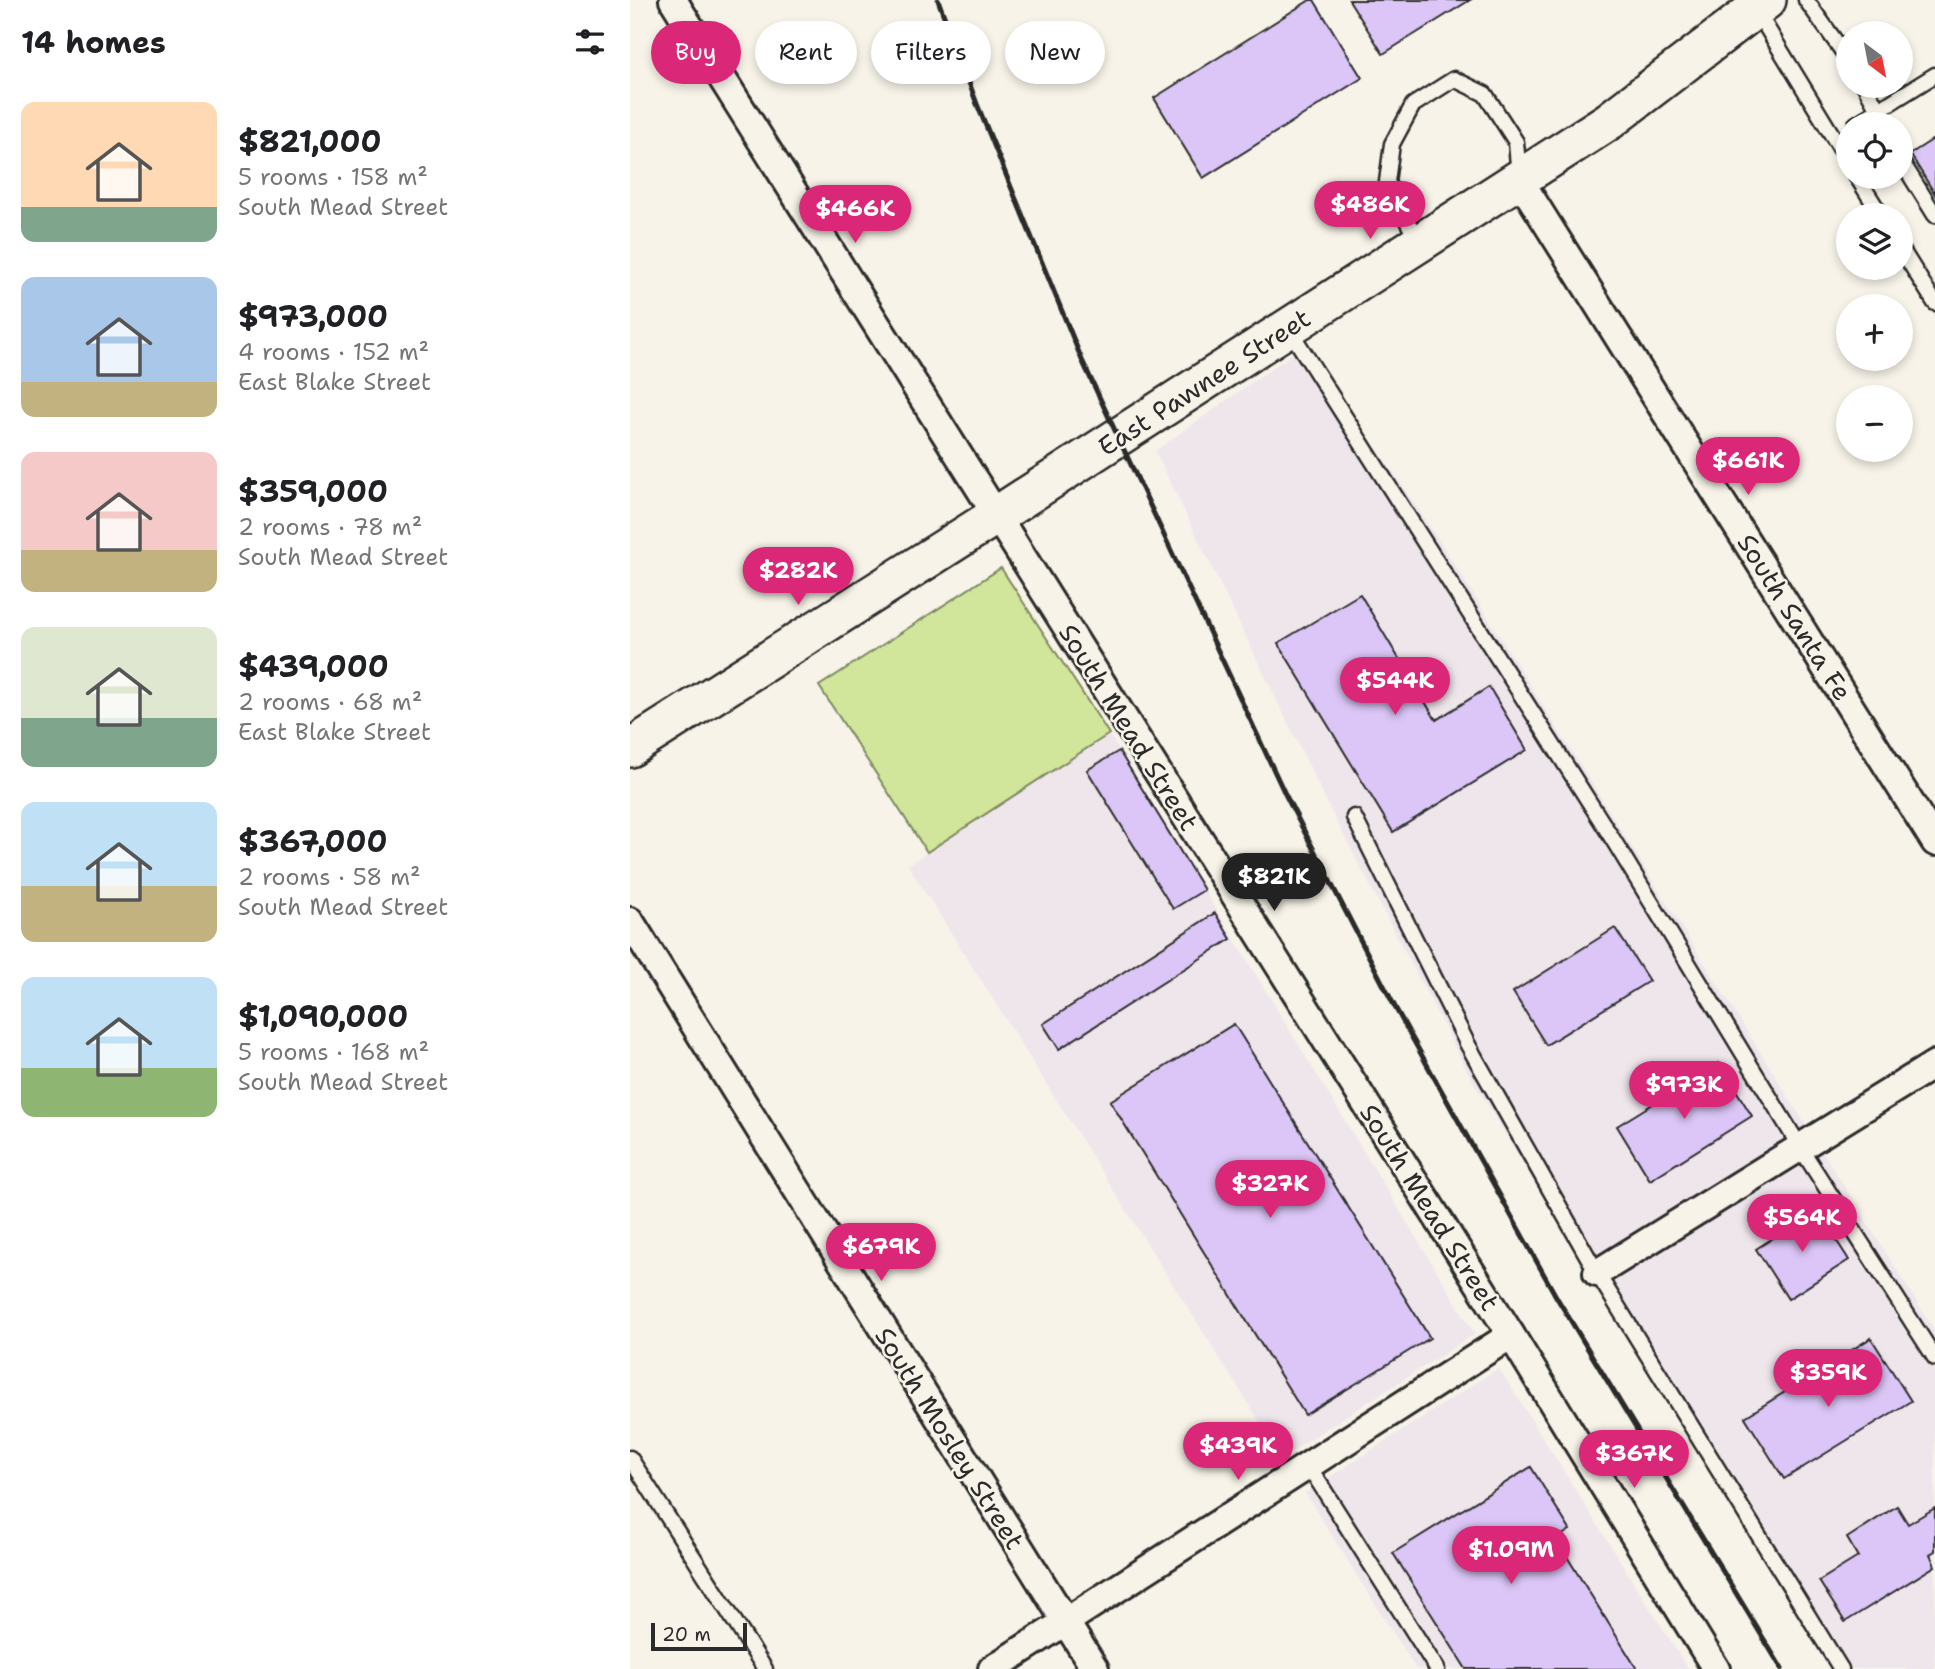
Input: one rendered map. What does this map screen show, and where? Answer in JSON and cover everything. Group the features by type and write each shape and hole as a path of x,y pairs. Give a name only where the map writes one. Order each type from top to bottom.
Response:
{"main road":[{"name":"East Pawnee Street","path":"630,748 1609,121 1761,5"}],"street":[{"name":"South Mead Street","path":"673,0 1511,1335 1716,1669"},
{"name":"South Santa Fe","path":"1519,179 1935,842"},
{"name":"South Mosley Street","path":"630,921 1095,1669"},
{"path":"1597,1273 1935,1064"},
{"path":"992,1669 1511,1335"}],"lane":[{"path":"1806,0 1836,42"},
{"path":"1761,5 1836,141"},
{"path":"1877,112 1935,75"},
{"path":"1419,243 1387,182 1392,144 1413,105 1454,79 1485,94 1516,142 1519,179"},
{"path":"1872,98 1880,110"},
{"path":"1913,180 1935,215"},
{"path":"1913,268 1935,303"},
{"path":"1288,328 1604,826 1800,1147 1935,1358"},
{"path":"1354,817 1468,1045 1597,1273 1841,1669"},
{"path":"630,1458 765,1669"},
{"path":"1308,1465 1437,1669"}],"shaded area":[{"path":"1306,344 1445,549 1935,1331 1935,1669 1829,1669 1470,1076 1330,809 1155,451"},
{"path":"1109,734 1475,1334 1282,1457 908,865"},
{"path":"1499,1368 1688,1669 1416,1669 1305,1493"}],"green space":[{"path":"1001,568 1109,734 927,852 819,686"}],"building":[{"path":"1314,0 1362,78 1203,178 1154,98"},
{"path":"1349,0 1470,0 1383,54"},
{"path":"1935,138 1935,194 1913,159 1913,152"},
{"path":"1360,594 1436,720 1489,687 1527,750 1393,832 1278,643"},
{"path":"1119,751 1204,890 1173,909 1087,770"},
{"path":"1215,913 1231,939 1059,1049 1043,1024"},
{"path":"1615,928 1649,981 1546,1045 1513,992"},
{"path":"1234,1024 1430,1338 1305,1415 1110,1101"},
{"path":"1719,1063 1752,1116 1650,1180 1617,1126"},
{"path":"1817,1210 1849,1260 1788,1299 1756,1249"},
{"path":"1871,1338 1911,1401 1784,1479 1745,1417"},
{"path":"1531,1467 1570,1530 1556,1539 1637,1669 1466,1669 1393,1553"},
{"path":"1897,1506 1908,1524 1935,1508 1935,1551 1930,1554 1935,1566 1845,1622 1819,1581 1858,1557 1847,1538"}],"railway":[{"path":"938,0 977,104 1082,360 1285,794 1396,1009 1557,1298 1782,1669"}]}
